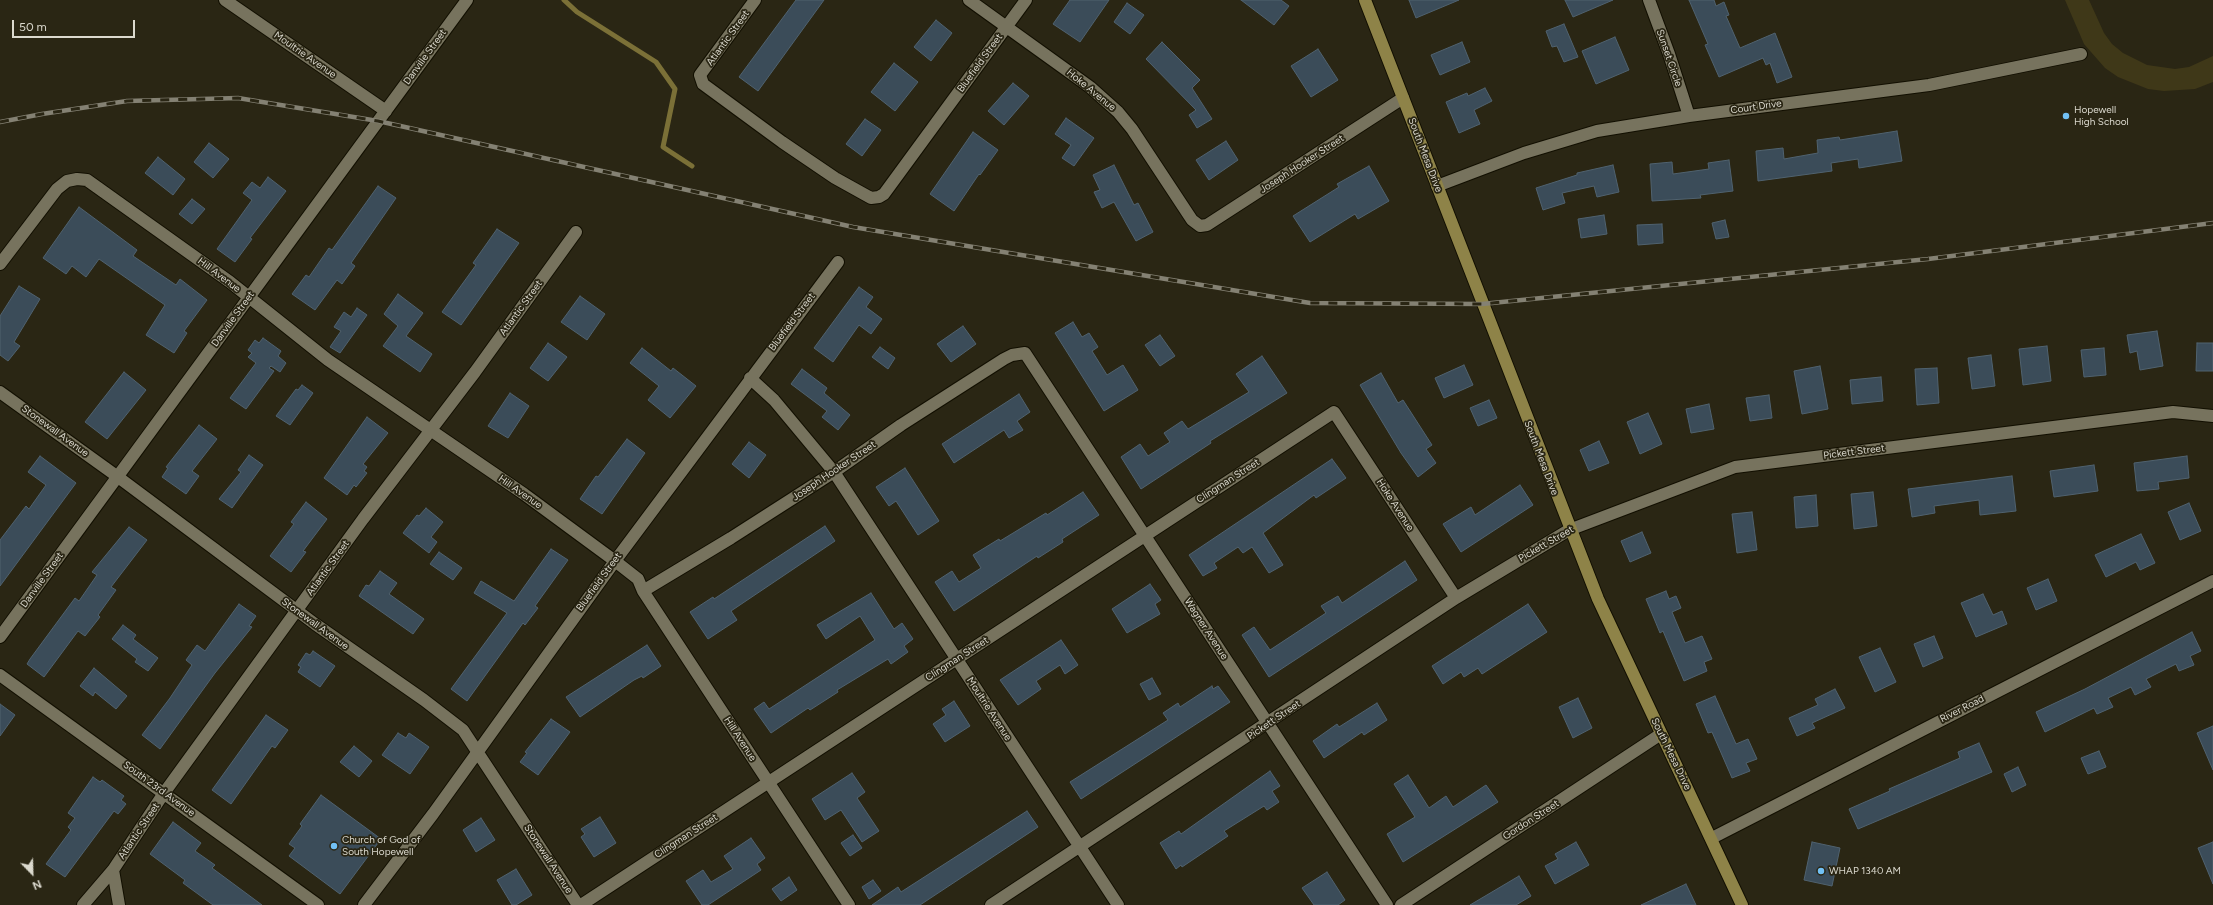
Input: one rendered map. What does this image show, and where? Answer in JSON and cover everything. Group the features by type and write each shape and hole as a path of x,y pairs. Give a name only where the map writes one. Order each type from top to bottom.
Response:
{"main road":[{"name":"South Mesa Drive","path":"1365,1 1569,530 1612,632 1712,838 1742,905"}],"street":[{"name":"Moultrie Avenue","path":"225,0 386,111"},
{"name":"Danville Street","path":"0,638 467,0"},
{"name":"Atlantic Street","path":"700,75 755,0"},
{"name":"Hoke Avenue","path":"969,0 1090,87 1118,112 1132,129 1192,220 1200,226"},
{"name":"Bluefield Street","path":"700,75 703,84 782,142 835,178 871,198 879,197 884,194 1026,0"},
{"name":"Sunset Circle","path":"1649,0 1669,54 1689,116"},
{"name":"Court Drive","path":"1437,186 1524,153 1597,130 1689,116 1929,85 2081,54"},
{"name":"Joseph Hooker Street","path":"1200,226 1207,225 1403,98"},
{"name":"Hill Avenue","path":"0,264 56,188 66,181 76,179 87,180 160,231 249,297 328,360 524,494 615,561 638,579 643,591 849,905"},
{"name":"Atlantic Street","path":"83,905 112,870 164,793 297,610 475,372 576,232"},
{"name":"Bluefield Street","path":"364,905 433,814 477,750 615,561 838,262"},
{"name":"Joseph Hooker Street","path":"643,591 731,538 834,472 901,425 1004,359 1012,355 1025,353"},
{"name":"Wagner Avenue","path":"1025,353 1387,905"},
{"name":"Moultrie Avenue","path":"750,378 774,400 834,472 1118,905"},
{"name":"Stonewall Avenue","path":"0,392 118,476 297,610 463,730 578,905"},
{"name":"Hoke Avenue","path":"1334,412 1456,598"},
{"name":"Clingman Street","path":"581,905 1334,412"},
{"name":"Pickett Street","path":"991,905 1268,724 1456,598 1569,530 1735,467 2173,412 2213,416"},
{"name":"River Road","path":"1712,838 2212,585"},
{"name":"South 23rd Avenue","path":"0,675 318,905"},
{"name":"Gordon Street","path":"1401,905 1661,734"},
{"path":"112,870 119,905"}],"shaded area":[{"path":"2065,0 2089,0 2104,33 2112,44 2123,53 2147,65 2175,69 2189,67 2213,56 2213,82 2195,89 2164,91 2148,89 2118,77 2105,68 2084,44"}],"building":[{"path":"796,0 824,0 758,91 739,77"},
{"path":"1070,0 1109,0 1080,42 1053,24"},
{"path":"1241,0 1281,0 1289,6 1274,25"},
{"path":"1409,0 1459,0 1416,18"},
{"path":"1565,0 1613,0 1573,17"},
{"path":"1689,0 1714,0 1716,6 1724,2 1729,15 1726,16 1740,48 1775,33 1792,77 1777,83 1770,63 1766,65 1763,58 1719,77 1705,45 1708,44"},
{"path":"1127,3 1144,15 1130,34 1114,22"},
{"path":"936,20 952,33 931,61 914,47"},
{"path":"1564,24 1578,57 1564,62 1557,46 1552,47 1546,31"},
{"path":"1615,37 1629,70 1596,84 1582,51"},
{"path":"1162,42 1200,80 1192,88 1212,119 1197,128 1189,115 1196,110 1146,59"},
{"path":"1462,42 1470,62 1440,75 1431,55"},
{"path":"1318,49 1338,80 1311,97 1291,66"},
{"path":"894,63 918,82 895,111 871,92"},
{"path":"1013,83 1029,96 1004,125 988,111"},
{"path":"1485,88 1492,101 1474,110 1480,124 1459,133 1446,102 1467,93 1468,96"},
{"path":"1066,118 1094,138 1074,166 1062,158 1071,145 1055,134"},
{"path":"865,119 881,130 862,156 846,144"},
{"path":"1897,131 1902,161 1859,168 1858,159 1831,163 1832,171 1758,181 1756,151 1783,148 1784,159 1818,153 1817,140 1839,137 1840,140"},
{"path":"973,132 998,150 980,175 979,174 954,211 930,194"},
{"path":"1226,141 1238,160 1209,180 1196,160"},
{"path":"209,143 229,159 213,178 194,162"},
{"path":"158,157 185,179 173,195 145,173"},
{"path":"1729,160 1733,191 1700,195 1701,198 1652,201 1650,164 1672,162 1673,174 1709,169 1708,163"},
{"path":"1114,165 1134,205 1138,203 1153,232 1136,241 1114,202 1102,208 1094,192 1100,190 1093,175"},
{"path":"1613,165 1619,192 1597,197 1594,186 1562,193 1565,203 1543,210 1536,188 1577,175 1577,173"},
{"path":"1369,166 1389,201 1358,219 1355,214 1310,242 1293,216 1339,187 1337,184"},
{"path":"268,177 286,191 250,238 252,239 235,262 217,249 252,200 243,193 252,182 260,188"},
{"path":"378,186 396,198 351,263 355,266 342,284 337,280 315,310 292,294 306,275 309,277 329,248 332,250"},
{"path":"192,199 205,209 192,224 179,214"},
{"path":"79,207 137,250 133,256 176,285 180,279 207,300 184,331 187,333 174,353 146,335 165,305 99,259 86,277 72,266 66,274 43,258"},
{"path":"1604,215 1607,234 1581,238 1578,219"},
{"path":"1725,220 1729,237 1716,239 1712,223"},
{"path":"1662,224 1663,243 1638,245 1637,225"},
{"path":"497,229 519,243 461,325 442,312 476,265 473,263"},
{"path":"19,286 40,299 14,342 20,346 8,361 0,355 0,316"},
{"path":"859,287 873,297 866,307 882,319 871,334 859,325 833,362 814,348"},
{"path":"398,294 423,313 406,336 432,354 420,372 383,346 398,326 384,314"},
{"path":"580,296 605,314 587,340 561,322"},
{"path":"357,308 367,315 340,353 330,347 341,331 334,327 344,312 351,317"},
{"path":"1073,322 1082,337 1089,333 1098,347 1092,351 1107,375 1123,365 1138,390 1104,411 1055,333"},
{"path":"963,326 976,344 951,362 937,344"},
{"path":"2157,331 2163,366 2140,370 2137,351 2130,353 2127,335"},
{"path":"1160,335 1175,356 1160,366 1145,345"},
{"path":"263,338 281,351 278,356 286,363 280,372 271,366 269,368 274,371 246,409 230,398 256,363 248,357 252,353 248,350 255,340 259,343"},
{"path":"548,343 567,357 548,381 530,368"},
{"path":"2197,343 2213,343 2213,371 2196,371"},
{"path":"2047,346 2051,381 2023,385 2019,349"},
{"path":"880,347 895,358 888,369 872,357"},
{"path":"642,348 671,371 673,368 696,386 670,418 648,400 659,386 630,363"},
{"path":"2104,348 2106,375 2084,377 2081,350"},
{"path":"1991,355 1995,386 1972,389 1968,358"},
{"path":"1262,356 1287,393 1210,441 1211,443 1141,489 1121,457 1140,444 1148,456 1170,442 1164,433 1182,421 1188,429 1249,392 1236,374"},
{"path":"1464,365 1473,385 1444,398 1435,378"},
{"path":"1820,366 1828,409 1802,414 1794,371"},
{"path":"1937,368 1939,403 1917,405 1915,369"},
{"path":"802,369 827,388 824,393 850,415 838,430 822,417 827,411 791,384"},
{"path":"124,372 146,390 107,439 85,422"},
{"path":"1381,373 1398,403 1403,400 1432,445 1426,449 1436,463 1418,477 1401,453 1360,385"},
{"path":"1881,377 1883,401 1852,404 1850,380"},
{"path":"302,385 313,393 290,425 276,416 296,389 298,390"},
{"path":"510,393 529,406 508,438 488,426"},
{"path":"1019,394 1030,412 1017,421 1023,430 1009,438 1004,430 954,463 942,444"},
{"path":"1769,395 1772,418 1750,421 1746,398"},
{"path":"1489,400 1497,418 1478,426 1470,408"},
{"path":"1709,404 1714,429 1691,433 1686,409"},
{"path":"1648,413 1662,444 1640,454 1627,422"},
{"path":"367,417 388,433 363,464 367,467 364,471 367,473 356,487 354,485 347,495 324,478"},
{"path":"199,425 217,439 192,471 199,476 186,494 162,477 168,468 166,467"},
{"path":"627,439 645,453 602,514 580,499 596,476 598,477"},
{"path":"1599,441 1609,463 1589,471 1580,450"},
{"path":"749,442 766,455 749,478 732,464"},
{"path":"249,455 263,465 232,508 219,499 241,472 238,470"},
{"path":"40,456 76,483 0,586 0,540 26,506 29,509 46,485 28,472"},
{"path":"2187,456 2189,478 2158,482 2159,489 2137,491 2134,463"},
{"path":"1332,459 1346,478 1316,498 1314,495 1263,533 1283,565 1269,573 1252,547 1243,553 1238,547 1214,563 1217,568 1203,576 1189,555"},
{"path":"2094,465 2098,491 2054,497 2050,471"},
{"path":"905,468 939,521 918,535 896,501 889,506 876,487"},
{"path":"2012,476 2016,511 1980,515 1979,500 1934,506 1935,513 1912,517 1908,489"},
{"path":"1520,485 1533,505 1461,552 1443,524 1471,507 1475,515"},
{"path":"1083,492 1099,515 1062,539 1063,542 1038,558 1037,556 954,611 935,582 952,571 959,582 981,568 973,555 999,539 1000,541 1046,513 1047,515"},
{"path":"1873,492 1877,526 1854,529 1851,494"},
{"path":"1816,495 1818,526 1796,528 1794,497"},
{"path":"306,502 327,519 303,551 306,552 291,572 270,556 294,524 291,522"},
{"path":"2189,503 2201,531 2180,540 2168,512"},
{"path":"426,508 443,522 431,537 437,542 429,553 403,533 417,515 419,516"},
{"path":"1752,512 1757,550 1737,553 1732,514"},
{"path":"825,526 835,541 731,611 737,620 708,639 690,612 713,597 714,599"},
{"path":"129,527 147,540 111,587 116,590 98,615 100,617 85,636 78,631 44,677 27,664 75,598 79,601 97,575 92,572"},
{"path":"1642,532 1651,553 1630,562 1621,541"},
{"path":"2141,534 2155,563 2140,570 2136,562 2106,577 2095,555"},
{"path":"551,549 568,560 535,606 538,608 525,625 523,623 467,701 451,689 507,613 474,593 481,581 514,601"},
{"path":"439,552 462,568 453,580 430,564"},
{"path":"1405,561 1417,580 1269,677 1242,635 1254,627 1270,650 1326,613 1321,606 1338,596 1342,603"},
{"path":"380,571 397,583 389,594 424,619 413,634 359,596 366,585 369,586"},
{"path":"2048,579 2057,601 2036,610 2027,588"},
{"path":"1150,584 1161,600 1155,604 1160,614 1127,633 1112,609"},
{"path":"1666,591 1669,599 1676,596 1681,608 1672,612 1685,643 1702,636 1712,659 1704,662 1707,671 1684,681 1663,631 1660,633 1646,599"},
{"path":"871,593 894,629 902,623 913,639 904,646 908,652 891,664 888,659 837,690 838,692 810,710 808,708 771,733 754,709 764,702 769,709 875,640 860,616 826,639 817,625"},
{"path":"1983,594 1993,615 2002,611 2007,624 1976,637 1961,603"},
{"path":"239,604 256,616 249,626 252,627 215,673 160,749 142,735 170,698 192,665 186,660 197,645 205,651"},
{"path":"1528,604 1547,632 1482,674 1478,668 1464,677 1461,672 1443,684 1432,666"},
{"path":"123,625 136,635 133,639 158,658 148,671 135,662 137,659 112,639"},
{"path":"2192,632 2201,651 2190,656 2194,665 2179,671 2176,664 2146,679 2151,687 2135,695 2131,687 2108,698 2113,707 2097,714 2094,708 2045,732 2036,712 2085,689"},
{"path":"1934,636 1943,658 1923,667 1914,644"},
{"path":"1061,640 1078,665 1065,674 1060,665 1036,681 1041,689 1018,705 1000,680"},
{"path":"647,645 661,666 643,678 642,676 634,680 580,717 566,697"},
{"path":"1880,648 1896,682 1875,692 1859,657"},
{"path":"313,651 335,666 320,687 298,672 301,667 298,665 306,653 310,655"},
{"path":"94,668 127,696 116,709 95,692 93,696 80,686"},
{"path":"1152,678 1161,694 1149,700 1140,684"},
{"path":"1212,686 1213,689 1218,686 1230,702 1081,799 1070,782 1168,720 1163,713 1178,703 1180,707"},
{"path":"1835,689 1845,708 1812,723 1815,728 1797,736 1789,718 1818,705 1815,699"},
{"path":"1715,696 1736,744 1748,739 1757,759 1746,763 1750,771 1732,778 1712,732 1708,733 1696,704"},
{"path":"1578,698 1592,728 1573,738 1559,707"},
{"path":"954,701 970,726 945,742 933,724 946,715 942,709"},
{"path":"1377,703 1387,720 1364,735 1362,732 1324,758 1313,741 1337,724 1339,727"},
{"path":"0,704 15,715 0,736"},
{"path":"266,715 288,730 275,748 272,746 231,804 212,790"},
{"path":"551,719 570,732 538,775 520,762 527,753 525,752"},
{"path":"2213,726 2213,770 2197,733"},
{"path":"398,733 406,738 409,733 429,747 410,774 382,755"},
{"path":"1979,743 1992,772 1858,829 1849,809 1890,791 1889,789 1960,758 1958,752"},
{"path":"354,746 372,761 359,777 340,762"},
{"path":"2099,751 2106,767 2088,774 2081,758"},
{"path":"2018,767 2026,785 2012,792 2004,774"},
{"path":"1270,771 1280,786 1272,791 1279,802 1267,810 1264,806 1224,831 1228,836 1182,867 1181,865 1176,869 1160,843 1179,831 1181,834"},
{"path":"852,773 865,792 857,798 879,831 862,842 841,810 825,820 812,799"},
{"path":"1408,775 1429,808 1446,796 1453,807 1486,785 1498,802 1403,862 1387,834 1415,817 1394,784"},
{"path":"93,777 100,782 102,780 124,796 121,800 126,804 118,814 114,811 65,877 46,864 71,830 68,827 75,818 68,813"},
{"name":"Church of God of South Hopewell","path":"321,795 381,839 340,894 289,856 295,848 289,844 302,826 300,824"},
{"path":"1027,811 1038,827 920,905 872,905 898,887 901,892"},
{"path":"600,817 616,843 594,857 581,837 585,834 581,829"},
{"path":"481,818 495,840 476,852 463,830"},
{"path":"173,822 201,843 195,851 215,865 212,868 262,905 213,905 183,883 185,880 150,854"},
{"path":"853,835 862,848 850,856 841,843"},
{"path":"751,838 765,858 757,864 761,870 708,905 702,905 686,881 703,870 711,882 733,869 724,856"},
{"path":"1576,842 1589,865 1555,884 1545,866 1558,859 1555,854"},
{"name":"WHAP 1340 AM","path":"1812,842 1840,848 1832,886 1804,880"},
{"path":"2213,842 2213,884 2198,848"},
{"path":"516,869 532,895 516,905 512,905 497,880"},
{"path":"1327,872 1345,900 1338,905 1314,905 1302,888"},
{"path":"1519,876 1531,896 1516,905 1470,905"},
{"path":"789,877 797,890 781,901 772,889"},
{"path":"873,880 881,891 869,899 862,887"},
{"path":"1686,884 1696,905 1641,905"}],"waterway":[{"path":"564,0 577,12 656,62 675,89 663,147 692,166"}],"railway":[{"path":"0,122 127,101 238,98 378,121 853,227 1310,303 1482,304 1928,259 2213,223"}],"place":[{"name":"Hopewell High School","path":"2066,116"},
{"name":"Church of God of South Hopewell","path":"334,846"},
{"name":"WHAP 1340 AM","path":"1821,871"}]}
